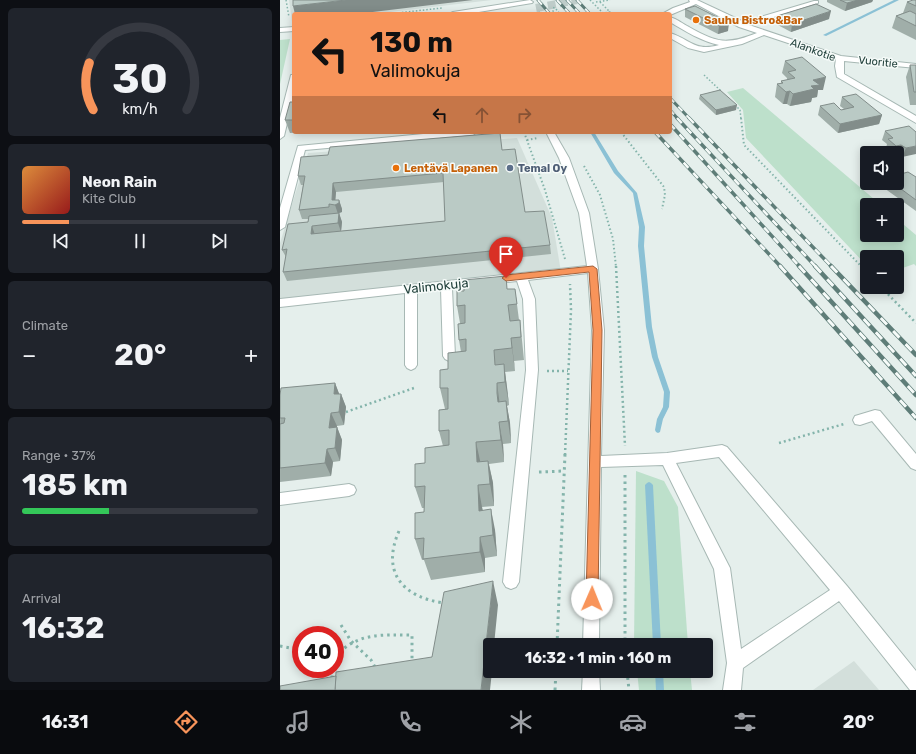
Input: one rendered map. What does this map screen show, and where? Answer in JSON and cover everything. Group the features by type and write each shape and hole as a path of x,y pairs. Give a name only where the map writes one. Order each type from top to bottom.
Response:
{"street":[{"path":"671,12 694,1"},
{"name":"Alankotie","path":"694,1 742,25 840,58 840,75 916,120"},
{"path":"480,12 530,2"},
{"path":"742,25 816,2"},
{"path":"511,12 536,8"},
{"path":"672,18 704,38 720,44 730,44"},
{"path":"280,30 292,29"},
{"path":"672,36 698,49 714,50 764,33"},
{"name":"Vuoritie","path":"840,58 916,66"},
{"path":"280,136 292,85"},
{"path":"280,227 301,148 452,134"},
{"path":"551,134 564,158 584,213 593,269 598,330 591,638"},
{"name":"Valimokuja","path":"280,303 593,269"},
{"path":"511,582 532,370 529,299 521,276"},
{"path":"446,285 449,356"},
{"path":"411,288 411,365"},
{"path":"860,420 875,415 916,464"},
{"path":"594,462 667,459 722,451 841,591 916,684"},
{"path":"667,459 722,568 735,663 732,690"},
{"path":"280,499 349,490"},
{"path":"735,663 841,591"},
{"path":"591,678 591,690"}],"path":[{"path":"286,0 290,22"},
{"path":"590,0 602,12"},
{"path":"596,2 610,0"},
{"path":"600,2 610,12"},
{"path":"554,7 554,12"},
{"path":"408,12 439,9"},
{"path":"704,75 724,95"},
{"path":"734,105 740,110 744,145 860,266"},
{"path":"525,134 545,190 569,271 571,310 557,638"},
{"path":"623,134 664,187 665,195 662,209"},
{"path":"581,160 600,195 613,239 618,283 626,460 625,638"},
{"path":"888,294 916,323"},
{"path":"532,370 568,371"},
{"path":"346,412 414,388"},
{"path":"779,443 860,420"},
{"path":"522,472 564,471"},
{"path":"399,531 394,540 393,565 396,576 409,589 419,596 434,602 451,603"},
{"path":"341,625 351,641 359,650 372,659 377,671"},
{"path":"344,647 351,641 375,636 412,635 412,664"},
{"path":"280,646 292,648"},
{"path":"332,678 332,684"},
{"path":"555,690 556,678"},
{"path":"629,678 630,690"}],"shaded area":[{"path":"289,0 492,0 390,12 292,12 292,22"},
{"path":"517,138 552,218 561,272 280,302 280,243 308,153"},
{"path":"854,661 879,690 813,690"}],"green space":[{"path":"290,39 280,84 280,40"},
{"path":"743,88 860,187 860,190 863,190 873,198 860,198 860,242 904,242 904,225 916,235 916,266 914,264 904,268 904,250 860,250 860,259 746,138 743,110 727,92"},
{"path":"636,471 664,481 678,507 687,638 634,638"},
{"path":"638,678 691,678 692,690 639,690"}],"building":[{"path":"293,0 346,0 293,6"},
{"path":"840,0 858,0 847,3"},
{"path":"916,0 916,6 907,2"},
{"path":"816,4 831,11 792,24 777,16"},
{"path":"695,6 729,23 719,26 685,9"},
{"path":"910,11 916,14 916,26 896,16"},
{"path":"802,57 826,77 813,80 820,85 811,86 814,89 793,94 790,91 786,92 777,84 783,83 781,81 795,78 788,72 796,70 785,61"},
{"path":"910,65 916,65 916,92 914,92"},
{"path":"720,90 737,105 716,110 700,95"},
{"path":"856,94 882,115 840,124 820,106 834,103 841,110 854,107 842,97"},
{"path":"290,102 292,102 292,120 285,120"},
{"path":"909,126 916,132 916,146 906,148 901,145 896,146 888,139 893,138 885,131"},
{"path":"500,134 502,150 515,149 525,212 544,211 550,245 283,272 287,249 282,250 288,224 308,222 309,216 339,213 338,223 312,226 311,234 445,221 443,173 333,183 332,200 339,200 339,203 335,205 329,204 329,207 299,210 305,176 298,176 301,157 328,155 330,147"},
{"path":"908,172 916,177 916,200 902,190 904,190 904,173"},
{"path":"506,276 507,289 515,289 517,304 508,305 510,321 520,320 521,337 511,338 512,348 494,350 495,365 504,364 505,382 497,383 497,393 498,402 506,401 508,421 499,422 501,440 476,442 477,462 488,461 490,484 478,485 479,511 491,509 493,535 480,537 480,552 423,559 424,538 415,539 415,513 424,512 425,486 415,487 415,464 425,463 425,448 449,445 449,430 439,431 439,410 448,409 448,388 440,388 440,370 448,369 448,353 466,351 466,339 459,340 458,324 465,323 465,305 457,306 457,291 464,291 464,280"},
{"path":"335,383 334,394 341,394 339,412 331,413 329,428 337,427 335,448 327,449 325,463 280,468 280,424 284,423 285,418 280,418 281,388"},
{"path":"493,581 487,638 483,638 483,672 481,690 335,690 336,678 344,678 344,671 432,657 444,592"},
{"path":"325,678 336,678 335,690 280,690 280,686"}],"waterway":[{"path":"825,35 897,0"},
{"path":"593,134 616,172 635,193 642,227 641,246 649,327 655,357 667,392 666,407 660,419 658,430"},
{"path":"649,485 657,638"},
{"path":"659,678 660,690"}],"tunnel":[{"path":"536,8 577,0"}],"railway":[{"path":"538,0 548,12"},
{"path":"557,0 568,12"},
{"path":"567,0 578,12"},
{"path":"577,0 588,12"},
{"path":"672,100 690,119"},
{"path":"672,112 678,119"},
{"path":"677,118 816,267"},
{"path":"689,118 832,267"},
{"path":"672,126 800,267"},
{"path":"657,134 781,267"},
{"path":"780,266 916,418"},
{"path":"799,266 916,395"},
{"path":"815,266 916,376"},
{"path":"831,266 916,355"}],"place":[{"name":"Sauhu Bistro&Bar","path":"696,20"},
{"name":"Lentävä Lapanen","path":"396,168"},
{"name":"Temal Oy","path":"510,168"}],"route":[{"path":"506,278 593,269 598,330 592,599"}]}
